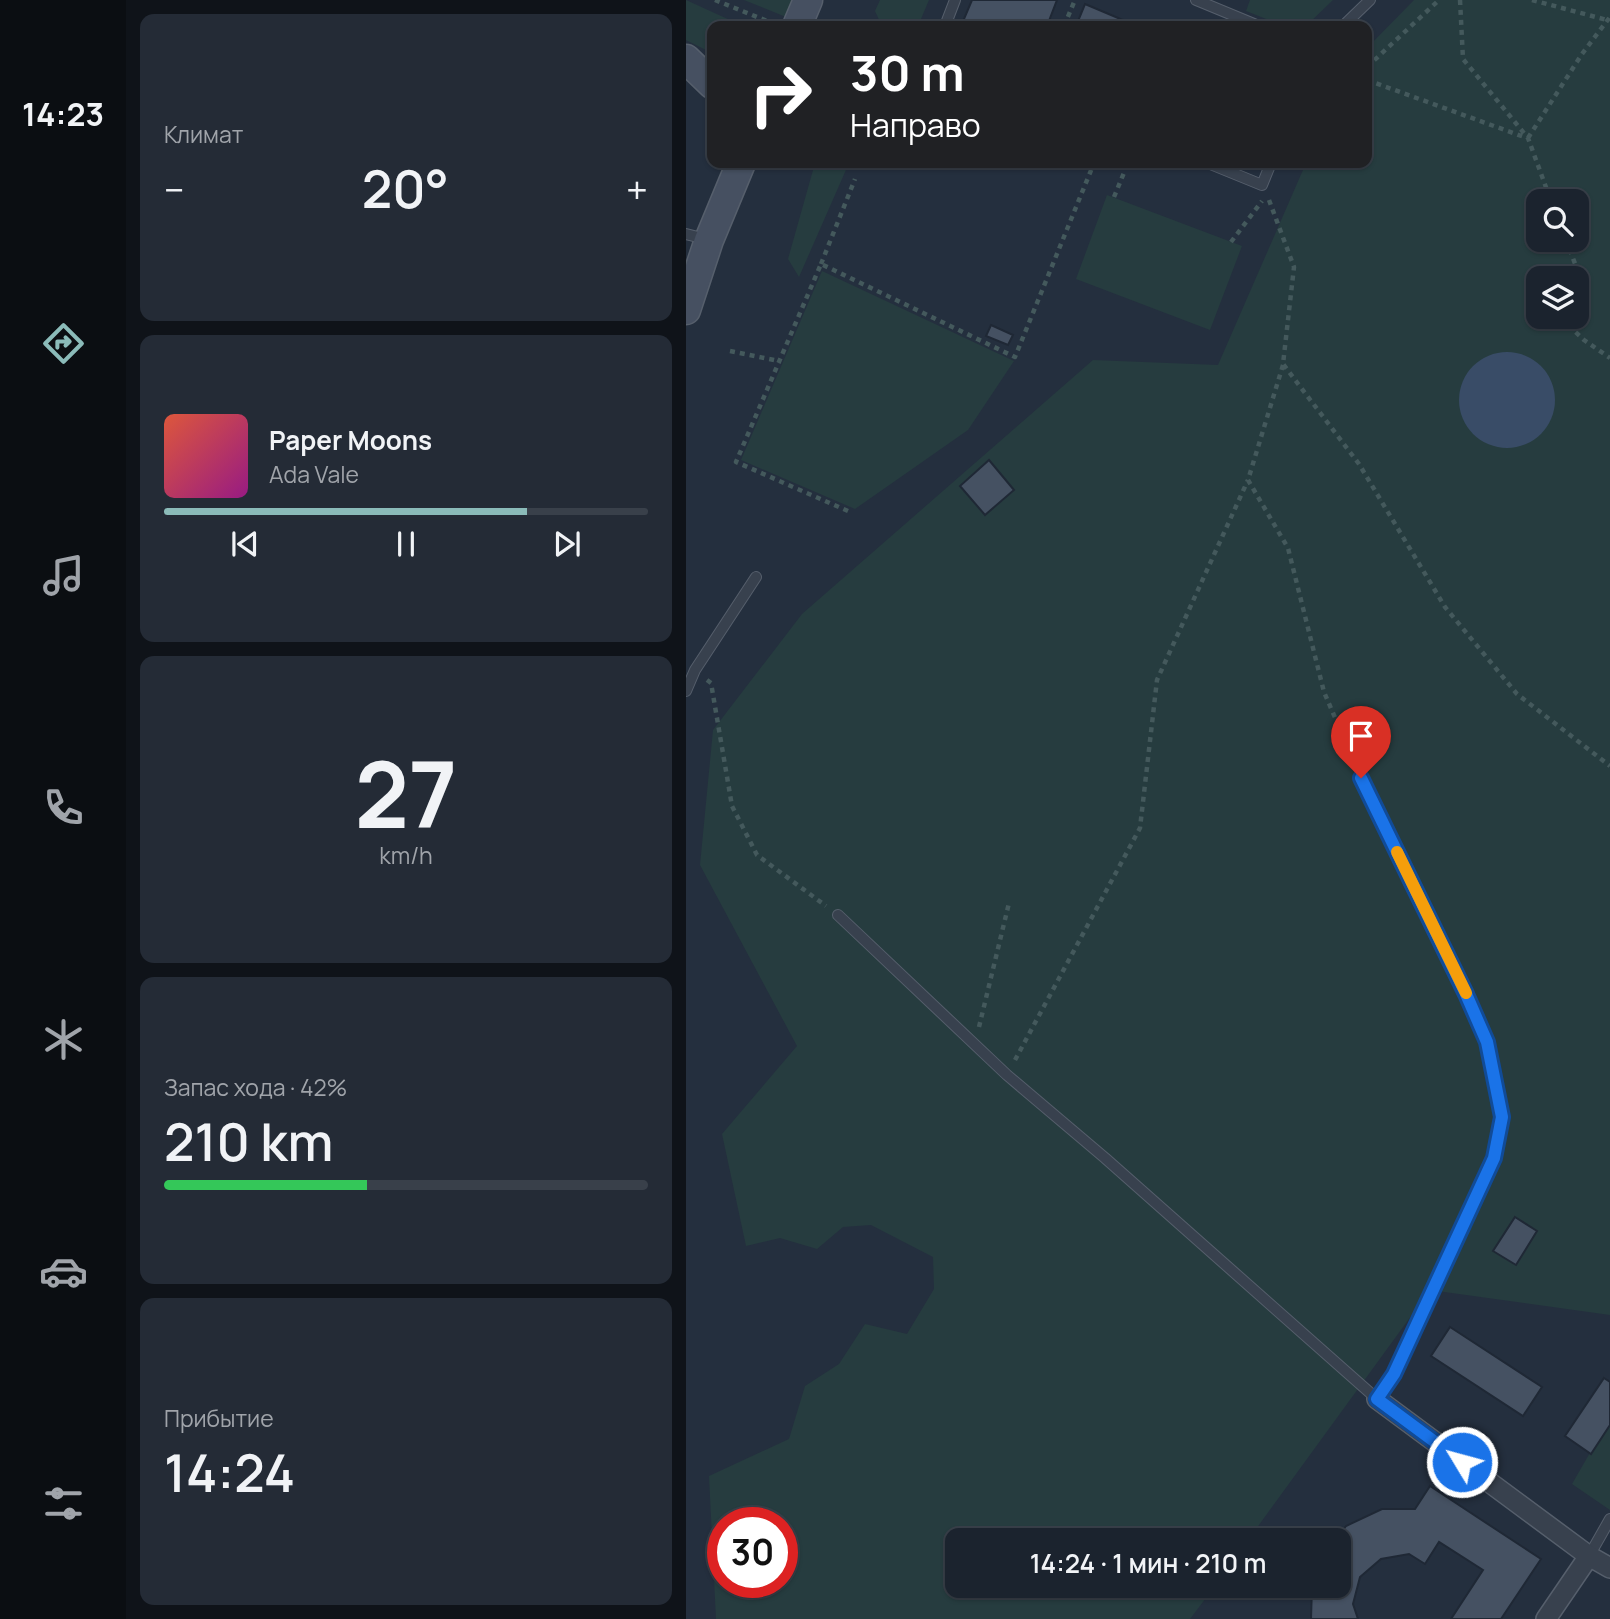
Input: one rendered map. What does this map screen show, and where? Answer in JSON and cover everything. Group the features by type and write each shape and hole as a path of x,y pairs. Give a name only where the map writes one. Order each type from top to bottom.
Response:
{"main road":[{"path":"799,21 808,0"},
{"path":"686,59 707,79"},
{"path":"686,310 698,237 738,168"}],"street":[{"path":"1377,1399 1589,1556 1610,1568"},
{"path":"1546,1619 1589,1556"}],"lane":[{"path":"947,21 955,0"},
{"path":"1196,0 1247,21"},
{"path":"1348,21 1370,0"},
{"path":"1220,168 1262,185 1269,168"},
{"path":"686,691 695,670 756,577"},
{"path":"838,915 1007,1075 1105,1158 1377,1399 1394,1374 1494,1158 1502,1117 1487,1042 1361,778"},
{"path":"1589,1556 1610,1519"}],"path":[{"path":"715,0 767,21"},
{"path":"1066,21 1075,0"},
{"path":"1372,62 1438,0"},
{"path":"1460,0 1463,60 1528,138 1547,189"},
{"path":"1528,138 1582,54 1609,19 1532,0"},
{"path":"1372,82 1528,138"},
{"path":"821,264 1015,357 1092,168"},
{"path":"1114,197 1126,168"},
{"path":"849,511 736,462 855,179"},
{"path":"1007,1075 1140,828 1157,680 1248,480 1283,364 1294,268 1267,195 1231,242"},
{"path":"1572,329 1610,358"},
{"path":"730,351 779,361"},
{"path":"1283,364 1359,464 1444,607 1517,694 1610,766"},
{"path":"1248,480 1288,548 1324,692 1361,778"},
{"path":"695,670 711,683 732,806 757,855 838,915"},
{"path":"975,1045 1009,903"}],"green space":[{"path":"686,0 732,21 707,21 707,50 686,40"},
{"path":"744,0 793,0 786,17"},
{"path":"880,0 929,0 920,21 880,21 875,11"},
{"path":"1250,0 1333,0 1311,21 1271,21 1246,11"},
{"path":"1414,0 1610,0 1610,1315 1430,1290 1257,1528 945,1528 945,1598 1206,1598 1190,1619 716,1619 715,1598 798,1598 798,1507 711,1507 709,1476 789,1439 805,1386 839,1364 865,1324 907,1334 934,1289 933,1257 871,1225 843,1227 817,1249 780,1238 746,1246 722,1134 797,1046 700,865 713,730 802,614 1093,360 1218,365 1304,168 1372,168 1372,43"},
{"path":"814,168 847,168 799,277 788,259"},
{"path":"1107,195 1242,246 1210,330 1076,279"},
{"path":"822,271 1014,361 968,430 855,509 741,460"},
{"path":"1610,1418 1610,1510 1572,1484"}],"water":[{"path":"1507,352 1526,355 1541,366 1552,381 1555,400 1552,419 1541,434 1526,445 1507,448 1488,445 1473,434 1462,419 1459,400 1462,381 1473,366 1488,355"}],"building":[{"path":"972,0 1057,0 1049,21 963,21"},
{"path":"1085,4 1125,21 1078,21"},
{"path":"991,325 1013,335 1008,345 986,336"},
{"path":"989,460 1014,490 985,515 960,486"},
{"path":"1515,1217 1537,1231 1516,1265 1493,1251"},
{"path":"1450,1327 1542,1387 1523,1416 1431,1356"},
{"path":"1604,1378 1610,1382 1610,1425 1591,1454 1565,1436"},
{"path":"1430,1486 1541,1559 1501,1619 1451,1619 1483,1570 1439,1542 1425,1564 1409,1554 1381,1559 1360,1577 1353,1604 1358,1619 1311,1619 1312,1598 1351,1598 1351,1528 1345,1528 1346,1526 1382,1509 1415,1509"}],"slow traffic":[{"path":"1397,852 1466,993"}],"route":[{"path":"1361,778 1487,1042 1502,1117 1494,1158 1394,1374 1377,1399 1462,1462"}]}
